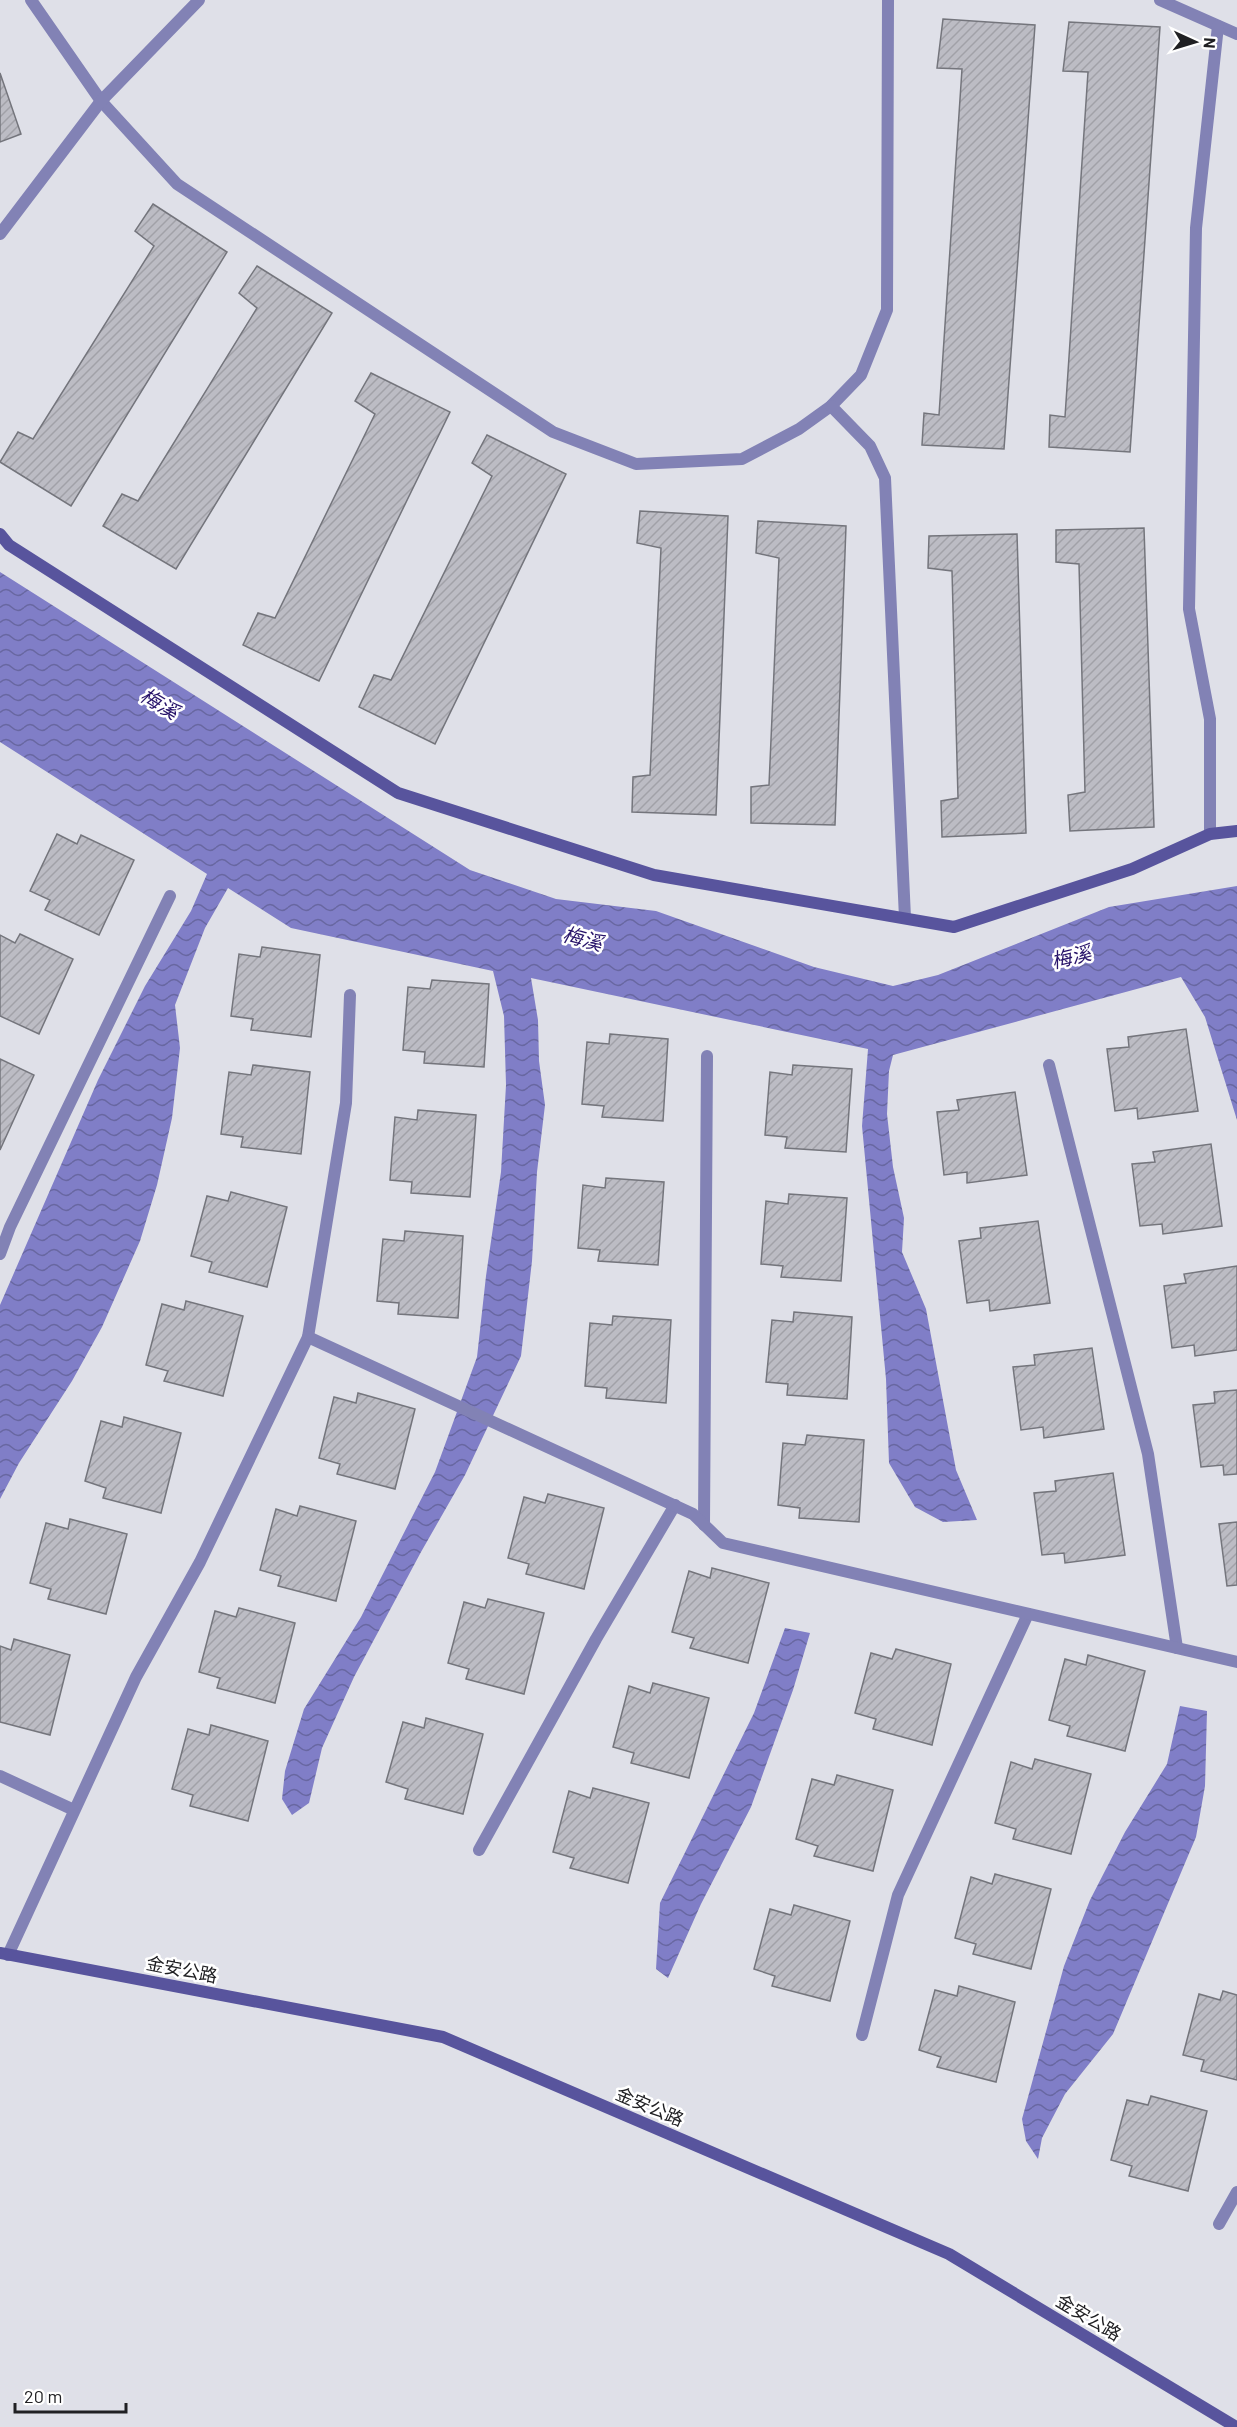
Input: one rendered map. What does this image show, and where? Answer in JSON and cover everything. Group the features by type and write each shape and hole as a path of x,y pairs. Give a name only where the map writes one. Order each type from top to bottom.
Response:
{"street":[{"path":"31,0 101,101 177,184 553,432 636,465 742,459 799,429 831,406 861,375 887,310 888,0"},
{"path":"0,234 101,101 200,0"},
{"path":"1160,0 1237,34"},
{"path":"1210,834 1210,719 1190,609 1196,228 1218,26"},
{"path":"831,406 870,446 885,478 905,918"},
{"path":"0,534 19,551 398,793 654,875 954,927 1132,868 1210,834 1237,831"},
{"path":"0,1254 10,1227 170,896"},
{"path":"4,1954 136,1677 200,1562 308,1337 346,1103 350,995"},
{"path":"704,1525 707,1056"},
{"path":"1049,1065 1148,1454 1177,1648"},
{"path":"308,1337 675,1505 693,1514 723,1543 1237,1662"},
{"path":"480,1850 596,1639 675,1505"},
{"path":"862,2035 898,1895 1028,1614"},
{"path":"0,1776 74,1810"},
{"name":"金安公路","path":"4,1954 443,2037 949,2254 1236,2427"},
{"path":"1219,2224 1237,2192"}],"water":[{"name":"梅溪","path":"0,572 470,870 556,899 656,911 814,967 893,986 938,975 1109,907 1237,886 1237,1120 1205,1017 1181,977 893,1055 889,1071 887,1114 893,1167 904,1218 902,1252 926,1309 956,1470 977,1520 943,1522 915,1507 889,1463 886,1379 862,1126 868,1049 531,978 538,1020 539,1061 545,1105 537,1172 532,1261 521,1356 465,1475 354,1677 322,1748 309,1803 292,1815 282,1799 285,1771 304,1709 361,1617 435,1472 477,1357 501,1172 506,1085 504,1016 493,971 291,928 228,888 205,928 175,1005 180,1048 172,1118 157,1185 140,1241 102,1327 72,1381 19,1463 0,1499 0,1305 98,1080 145,986 191,911 207,874 0,742"},
{"path":"785,1628 810,1633 793,1690 751,1807 701,1904 668,1978 656,1969 660,1903 754,1713"},
{"path":"1180,1706 1207,1711 1205,1786 1196,1837 1113,2034 1065,2094 1042,2138 1038,2159 1026,2141 1022,2119 1064,1966 1090,1900 1125,1832 1167,1764"}],"building":[{"path":"943,19 1035,25 1004,449 922,445 924,413 939,415 962,69 937,68"},
{"path":"1069,22 1160,27 1130,452 1049,447 1050,415 1065,417 1088,72 1063,71"},
{"path":"0,73 21,134 0,142"},
{"path":"153,204 227,252 71,506 0,462 18,432 33,439 154,246 135,231"},
{"path":"257,266 332,313 176,569 103,526 122,494 138,501 257,308 239,293"},
{"path":"371,373 450,412 319,681 243,645 258,613 275,618 375,414 355,401"},
{"path":"487,435 566,474 435,744 359,707 374,675 391,680 492,476 472,463"},
{"path":"640,511 728,516 716,815 632,812 633,777 650,775 661,548 637,543"},
{"path":"758,521 846,526 835,825 751,823 751,787 769,785 779,558 756,553"},
{"path":"1144,528 1154,827 1070,831 1068,795 1085,792 1079,564 1056,562 1056,530"},
{"path":"1017,534 1026,833 942,837 941,801 958,798 952,571 928,568 929,536"},
{"path":"57,834 77,844 81,835 134,860 99,935 45,910 50,900 30,891"},
{"path":"20,934 73,959 39,1034 0,1016 0,935 15,943"},
{"path":"262,947 320,955 311,1037 251,1030 253,1019 231,1016 239,954 260,957"},
{"path":"432,980 489,984 484,1067 424,1063 425,1052 403,1050 408,987 430,989"},
{"path":"1186,1029 1198,1111 1138,1119 1137,1108 1115,1111 1107,1049 1129,1047 1128,1037"},
{"path":"610,1034 668,1039 663,1121 602,1117 604,1106 582,1104 587,1042 609,1044"},
{"path":"0,1059 34,1075 0,1150"},
{"path":"253,1065 310,1072 301,1154 241,1147 243,1137 221,1134 229,1072 251,1075"},
{"path":"793,1065 852,1069 846,1152 785,1148 787,1137 765,1135 770,1072 792,1075"},
{"path":"1015,1092 1027,1175 967,1183 967,1172 944,1175 937,1112 959,1110 957,1100"},
{"path":"418,1110 476,1115 470,1197 411,1193 412,1182 390,1180 395,1117 417,1120"},
{"path":"1211,1144 1222,1226 1163,1234 1162,1224 1140,1226 1132,1164 1155,1162 1153,1152"},
{"path":"606,1178 664,1182 658,1265 598,1261 600,1250 578,1248 583,1185 605,1188"},
{"path":"231,1192 287,1207 267,1287 209,1272 212,1262 191,1256 207,1196 228,1201"},
{"path":"789,1194 847,1198 841,1281 781,1277 783,1266 761,1264 766,1201 788,1204"},
{"path":"1038,1221 1050,1303 990,1311 989,1300 967,1303 959,1241 981,1238 980,1228"},
{"path":"405,1231 463,1236 458,1318 398,1314 399,1303 377,1301 383,1239 404,1241"},
{"path":"1237,1266 1237,1350 1195,1356 1194,1345 1172,1348 1164,1286 1186,1283 1184,1274"},
{"path":"186,1301 243,1316 223,1396 164,1381 168,1371 146,1365 162,1304 184,1310"},
{"path":"794,1312 852,1317 847,1399 787,1395 788,1384 766,1382 772,1320 793,1322"},
{"path":"613,1316 671,1320 666,1403 606,1398 607,1388 585,1386 590,1323 612,1325"},
{"path":"1092,1348 1104,1429 1044,1438 1043,1427 1021,1430 1013,1367 1035,1365 1034,1355"},
{"path":"1237,1390 1237,1474 1224,1475 1223,1465 1201,1467 1193,1405 1215,1403 1214,1392"},
{"path":"358,1393 415,1409 395,1489 337,1474 340,1464 319,1458 334,1397 356,1403"},
{"path":"124,1417 181,1433 161,1513 103,1498 106,1488 85,1481 101,1421 122,1427"},
{"path":"807,1435 864,1440 859,1522 799,1518 800,1508 778,1505 783,1443 805,1445"},
{"path":"1113,1473 1125,1555 1065,1563 1064,1553 1042,1555 1034,1493 1056,1491 1055,1481"},
{"path":"548,1494 604,1508 584,1589 526,1574 529,1564 508,1558 524,1497 545,1503"},
{"path":"300,1506 356,1521 336,1601 278,1586 281,1576 260,1570 276,1509 297,1516"},
{"path":"70,1519 127,1534 106,1614 48,1599 51,1589 30,1583 46,1523 68,1529"},
{"path":"1237,1522 1237,1585 1227,1586 1219,1524"},
{"path":"712,1568 769,1583 748,1663 690,1648 694,1638 672,1632 689,1571 710,1578"},
{"path":"488,1599 544,1613 524,1694 466,1679 469,1669 448,1663 464,1602 485,1608"},
{"path":"239,1608 295,1623 275,1703 217,1688 220,1678 199,1672 215,1611 236,1617"},
{"path":"14,1639 70,1655 50,1735 0,1722 0,1646 11,1650"},
{"path":"896,1649 951,1664 932,1745 873,1729 876,1719 855,1713 871,1653 892,1659"},
{"path":"1088,1655 1145,1671 1125,1751 1067,1736 1070,1726 1049,1720 1065,1659 1086,1665"},
{"path":"653,1683 709,1698 689,1778 631,1763 634,1753 613,1747 629,1686 650,1693"},
{"path":"426,1718 483,1734 463,1814 405,1799 408,1789 386,1782 403,1722 424,1728"},
{"path":"211,1725 268,1741 248,1821 190,1806 193,1795 172,1789 188,1729 209,1735"},
{"path":"1035,1759 1091,1774 1071,1854 1013,1839 1016,1829 995,1823 1011,1762 1032,1769"},
{"path":"837,1775 893,1790 873,1871 814,1856 818,1846 796,1839 812,1779 834,1785"},
{"path":"593,1788 649,1803 628,1883 570,1868 574,1858 553,1852 569,1791 590,1798"},
{"path":"995,1874 1051,1889 1031,1969 973,1954 976,1944 955,1938 971,1877 992,1884"},
{"path":"794,1905 850,1921 830,2001 772,1986 775,1976 754,1969 770,1909 791,1915"},
{"path":"959,1986 1015,2002 996,2082 937,2067 941,2057 919,2050 935,1990 957,1996"},
{"path":"1223,1991 1237,1995 1237,2080 1201,2071 1204,2060 1183,2055 1199,1994 1220,2000"},
{"path":"1151,2096 1207,2111 1188,2191 1129,2176 1132,2166 1111,2160 1127,2100 1148,2105"}]}
